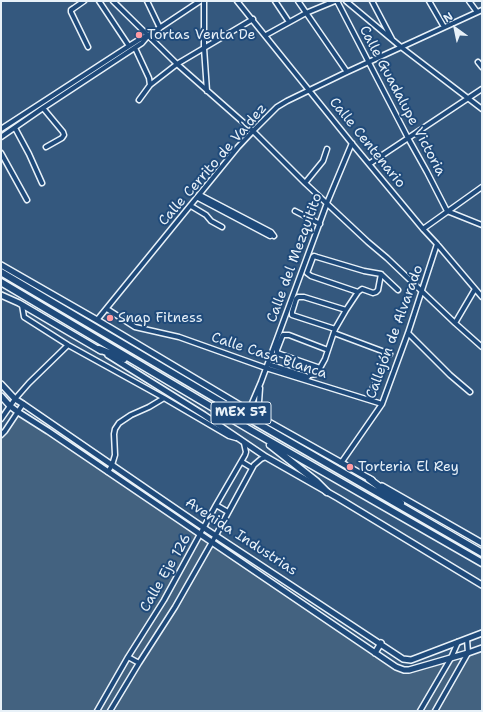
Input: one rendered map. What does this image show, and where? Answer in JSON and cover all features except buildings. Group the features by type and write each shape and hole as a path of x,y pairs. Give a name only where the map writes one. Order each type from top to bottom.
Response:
{"highway":[{"name":"MEX 57","path":"1,272 482,553"},
{"name":"MEX 57","path":"1,282 252,431 482,563"},
{"path":"99,349 140,365"},
{"path":"218,400 248,410"},
{"path":"252,431 316,481 327,492"},
{"path":"369,479 423,519"}],"main road":[{"path":"1,265 97,320 258,416 482,543"},
{"path":"1,295 22,305 99,349 204,415 266,457 482,585"},
{"name":"Avenida Industrias","path":"1,384 15,399 22,404 204,528 381,643 403,659 411,660 482,633"},
{"name":"Avenida Industrias","path":"1,396 18,412 201,534 396,667 409,670 482,648"},
{"path":"302,604 307,595"},
{"path":"375,653 381,643"}],"street":[{"path":"84,1 71,10 71,12 88,47"},
{"path":"99,1 129,46"},
{"path":"113,1 177,64 253,131 305,183 482,347"},
{"path":"147,1 160,28"},
{"path":"1,129 114,59 135,48 160,28 200,1"},
{"path":"204,1 204,48 207,91"},
{"name":"Calle Centenario","path":"237,1 369,164 482,297"},
{"path":"275,1 289,22"},
{"path":"298,1 347,72"},
{"path":"266,35 289,22 336,1"},
{"name":"Calle Guadalupe Victoria","path":"336,1 447,211"},
{"path":"346,1 392,40 482,109"},
{"path":"372,1 389,31 392,40"},
{"path":"429,1 444,27"},
{"path":"469,1 477,12"},
{"name":"Calle Cerrito de Valdez","path":"97,320 253,131 277,107 347,72 482,10"},
{"path":"139,100 150,85 177,64 253,19"},
{"path":"114,59 129,46 140,39 149,36"},
{"path":"135,48 149,78 150,85"},
{"path":"478,62 482,67"},
{"path":"1,137 76,83"},
{"path":"369,164 482,89"},
{"path":"43,108 64,134 62,138 46,147"},
{"path":"15,128 42,183"},
{"name":"Calle del Mezquitito","path":"248,410 261,382 327,203 352,143"},
{"path":"305,183 323,161 327,149"},
{"path":"1,153 27,200"},
{"path":"423,229 482,187"},
{"path":"199,196 261,229 270,236 273,235"},
{"path":"191,206 206,215 211,221 222,227"},
{"path":"295,211 320,224"},
{"path":"447,211 482,225"},
{"name":"Callejón de Alvarado","path":"341,463 382,404 408,333 437,244"},
{"path":"381,274 377,292 373,293 360,291 311,276 307,271 314,256 364,271 381,274 398,290"},
{"path":"456,324 475,289"},
{"path":"308,377 312,372 319,369 325,359 335,331 346,310 360,291"},
{"path":"346,310 304,297 298,297 296,299 292,315 390,354"},
{"path":"22,305 24,317 68,345 229,436 238,438"},
{"name":"Calle Casa Blanca","path":"107,309 135,327 179,337 267,366 308,377 382,404"},
{"path":"408,333 450,375 470,392"},
{"path":"319,369 277,353 282,337 283,335 288,335 328,350"},
{"path":"1,419 15,399 29,383 68,345"},
{"path":"373,387 378,380 385,358 384,352"},
{"name":"Calle del Mezquitito","path":"258,416 261,382"},
{"path":"108,472 115,456 114,434 119,423 164,398"},
{"path":"1,435 22,404"},
{"name":"Calle Eje 126","path":"96,711 164,600 216,505 242,462 246,452 244,443"},
{"name":"Calle Eje 126","path":"110,711 175,607 252,468 266,457"},
{"path":"242,462 252,468"},
{"path":"216,505 228,512"},
{"path":"435,711 468,653 467,639"},
{"path":"420,711 451,658 458,642"},
{"path":"128,657 139,663"}],"shaded area":[{"path":"21,412 403,672 482,649 482,711 1,711 1,437"}],"place":[{"name":"Tortas Venta De","path":"139,35"},
{"name":"Snap Fitness","path":"110,318"},
{"name":"Torteria El Rey","path":"350,467"}]}
